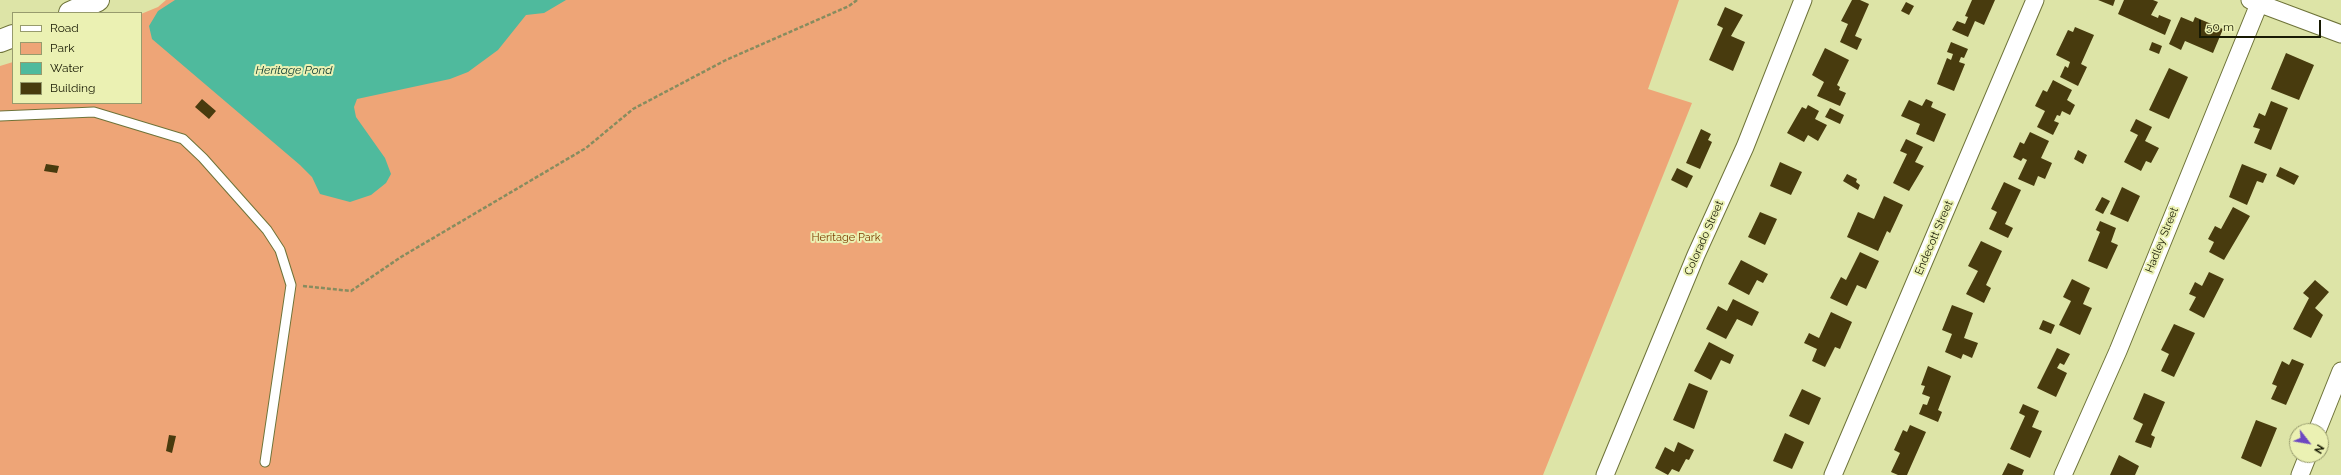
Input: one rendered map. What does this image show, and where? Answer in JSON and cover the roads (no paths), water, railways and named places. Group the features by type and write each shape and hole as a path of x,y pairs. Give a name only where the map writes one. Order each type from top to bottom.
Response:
{"main road":[{"path":"72,12 98,0"},
{"path":"0,41 12,36"}],"street":[{"name":"Colorado Street","path":"1605,475 1696,255 1745,147 1803,0"},
{"name":"Endecott Street","path":"1833,475 2035,0"},
{"path":"2255,2 2341,34"},
{"name":"Hadley Street","path":"2063,475 2118,351 2255,2"},
{"path":"2320,423 2341,371"},
{"path":"2300,475 2305,463"}],"lane":[{"path":"0,116 94,112 183,139 203,158 267,230 280,250 291,285 265,462"}],"water":[{"name":"Heritage Pond","path":"175,0 566,0 544,13 526,15 498,50 468,72 450,79 357,99 354,107 356,117 385,158 391,174 386,183 371,195 350,202 320,194 312,177 300,165 152,39 149,26 158,11"}],"park label":[{"name":"Heritage Park","path":"846,238"}]}
